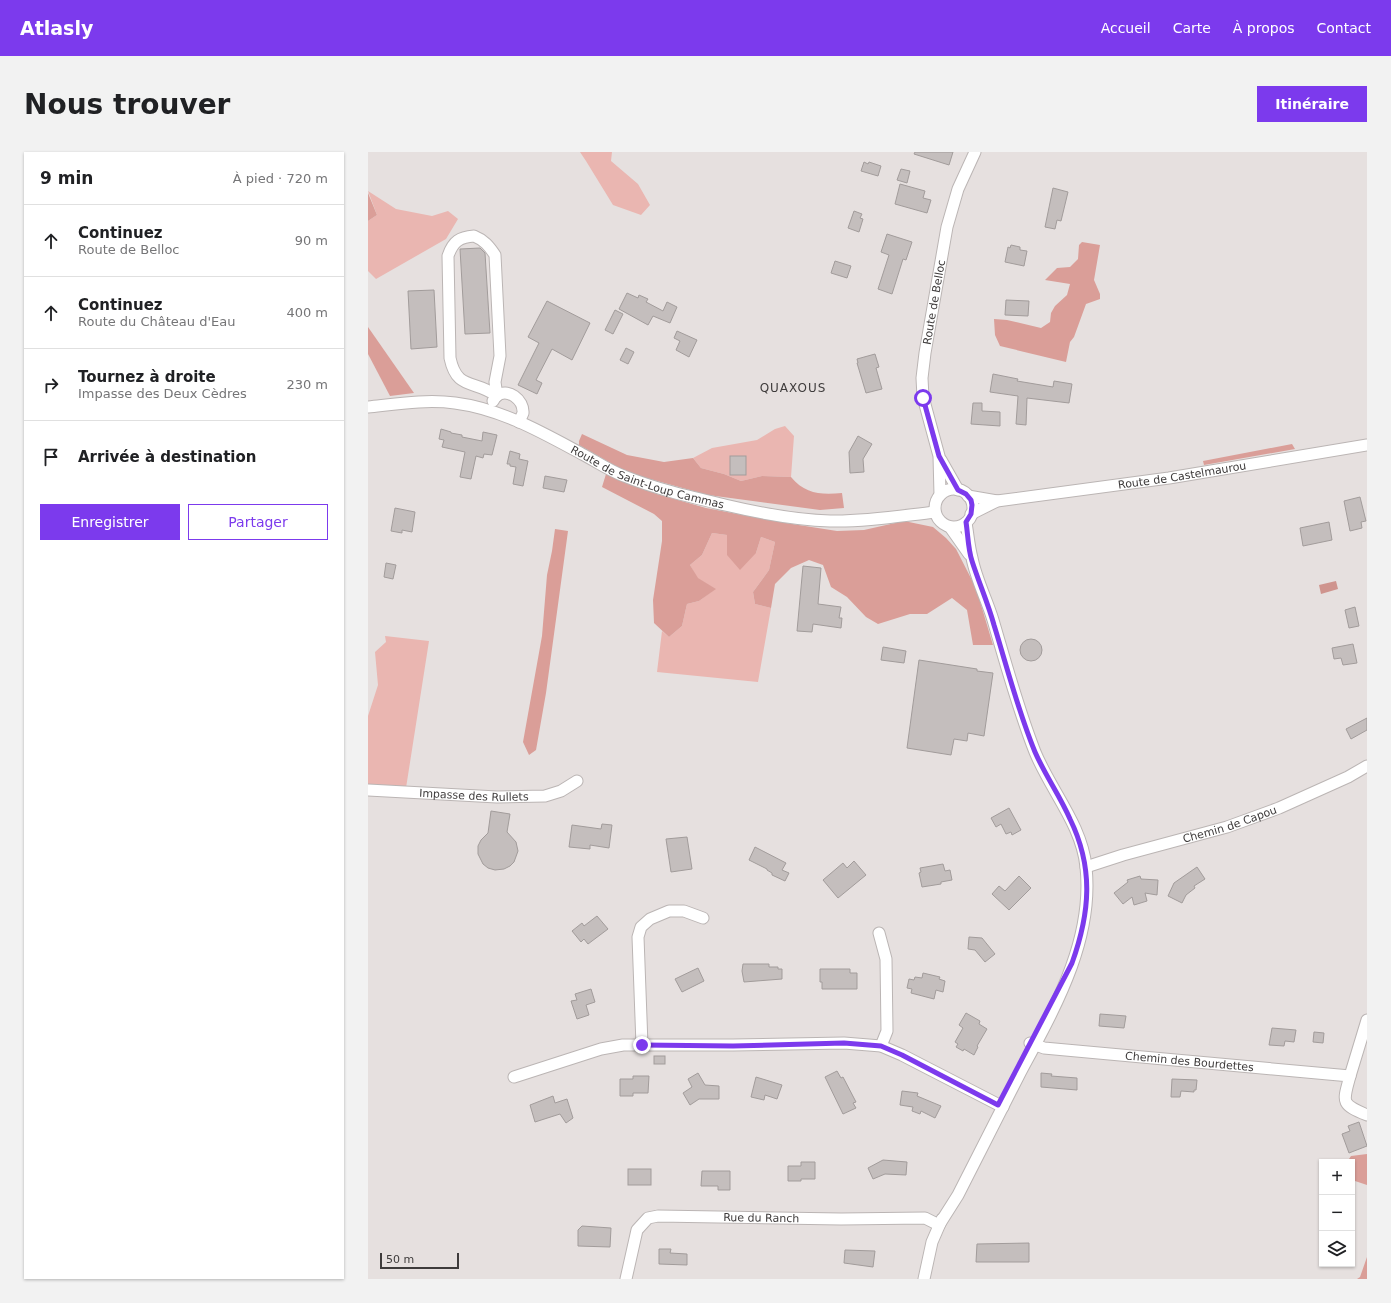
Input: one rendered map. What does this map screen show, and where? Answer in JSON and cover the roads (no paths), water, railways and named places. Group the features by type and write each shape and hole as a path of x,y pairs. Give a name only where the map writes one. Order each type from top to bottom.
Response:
{"street":[{"name":"Route de Belloc","path":"968,496 958,490 939,456 923,398 922,372 947,227 958,189 975,152"},
{"path":"474,236 482,239 495,255 500,356 495,382 497,396 484,387 465,382 452,370 450,358 448,256 451,248 463,237 474,236"},
{"path":"490,411 492,403 497,396 504,393 515,396 521,402 523,412 519,422"},
{"name":"Route de Saint-Loup Cammas","path":"368,406 454,403 490,411 519,422 622,475 648,485 749,511 794,518 830,521 858,520 935,512"},
{"name":"Route de Castelmaurou","path":"968,496 997,501 1169,478 1367,445"},
{"name":"Route de Belloc","path":"935,512 936,500 940,495 939,456"},
{"path":"940,495 949,490 958,490"},
{"path":"968,496 972,505 969,518 972,560"},
{"name":"Route de Castelmaurou","path":"969,518 997,501"},
{"path":"935,512 938,519 943,524 950,527 961,526 969,518"},
{"path":"924,1279 932,1242 940,1225 958,1195 1000,1106 1032,1044 1060,997 1080,942 1086,902 1086,867 1083,852 1070,818 1035,752 1013,689 988,605 972,560 950,527"},
{"name":"Chemin de Capou","path":"1086,867 1123,855 1227,827 1279,808 1348,777 1367,766"},
{"name":"Impasse des Rullets","path":"368,790 497,797 545,796 562,791 576,781"},
{"path":"642,1045 638,937 641,927 650,919 669,911 684,911 703,918"},
{"path":"879,932 886,959 887,1030 881,1046"},
{"path":"1367,1020 1344,1097 1345,1102 1351,1108 1367,1115"},
{"path":"514,1077 601,1049 623,1045 733,1046 844,1043 881,1046 902,1055 1000,1106"},
{"name":"Chemin des Bourdettes","path":"1032,1044 1044,1048 1350,1076"},
{"name":"Rue du Ranch","path":"626,1279 637,1230 648,1218 658,1216 841,1219 925,1218 940,1225"}],"district":[{"name":"QUAXOUS","path":"793,388"}]}
